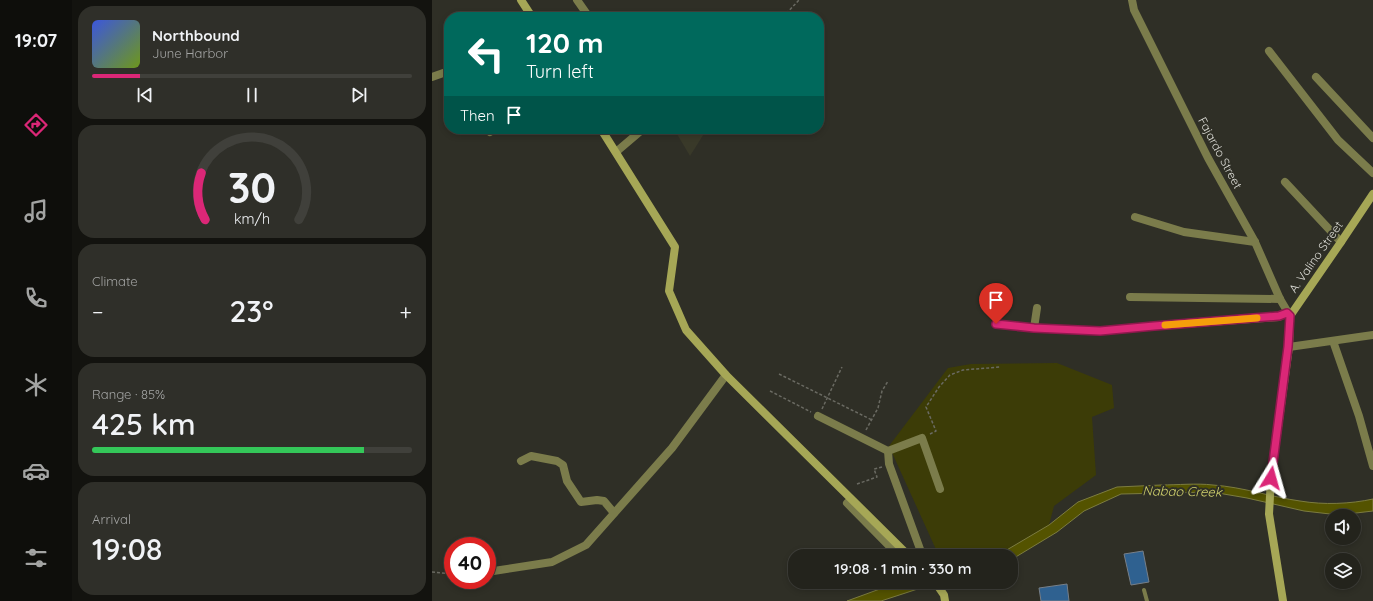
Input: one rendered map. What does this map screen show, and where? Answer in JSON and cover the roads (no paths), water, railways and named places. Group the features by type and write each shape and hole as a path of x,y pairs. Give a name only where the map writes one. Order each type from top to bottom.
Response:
{"street":[{"path":"521,0 529,12"},
{"path":"577,0 585,12"},
{"name":"Fajardo Street","path":"1132,0 1134,10 1208,158 1254,242 1280,299 1289,314"},
{"path":"1269,51 1338,140 1373,173"},
{"path":"432,77 444,73"},
{"path":"1316,77 1373,138"},
{"path":"604,134 675,247 669,291 686,330 726,375 902,549"},
{"path":"616,152 637,134"},
{"path":"1285,182 1342,242"},
{"name":"A. Valino Street","path":"1289,314 1342,242 1373,194"},
{"path":"1135,217 1184,232 1254,242"},
{"path":"1130,298 1280,299"},
{"path":"1034,328 1037,308"},
{"path":"996,324 1034,328 1100,331 1289,314 1288,347 1271,478 1268,514 1283,601"},
{"path":"1288,347 1373,335"},
{"path":"1333,341 1359,416 1373,466"},
{"path":"496,571 552,562 586,545 672,448 726,375"},
{"path":"818,416 888,451 922,438 940,489"},
{"path":"888,451 889,464 920,549"},
{"path":"521,461 531,456 557,461 563,465 567,481 581,502 597,500 604,501 614,513"},
{"path":"847,503 892,549"},
{"path":"940,589 944,595 945,601"}],"lane":[{"path":"1144,590 1147,601"}],"water":[{"name":"Nabao Creek","path":"1200,484 1224,486 1289,499 1318,503 1346,503 1373,499 1373,511 1361,512 1361,509 1325,509 1325,513 1304,511 1247,498 1212,492 1121,494 1084,511 1057,532 1018,556 1018,549 1008,549 1049,525 1078,502 1117,487"},
{"path":"880,589 918,589 881,601 847,601"}]}
